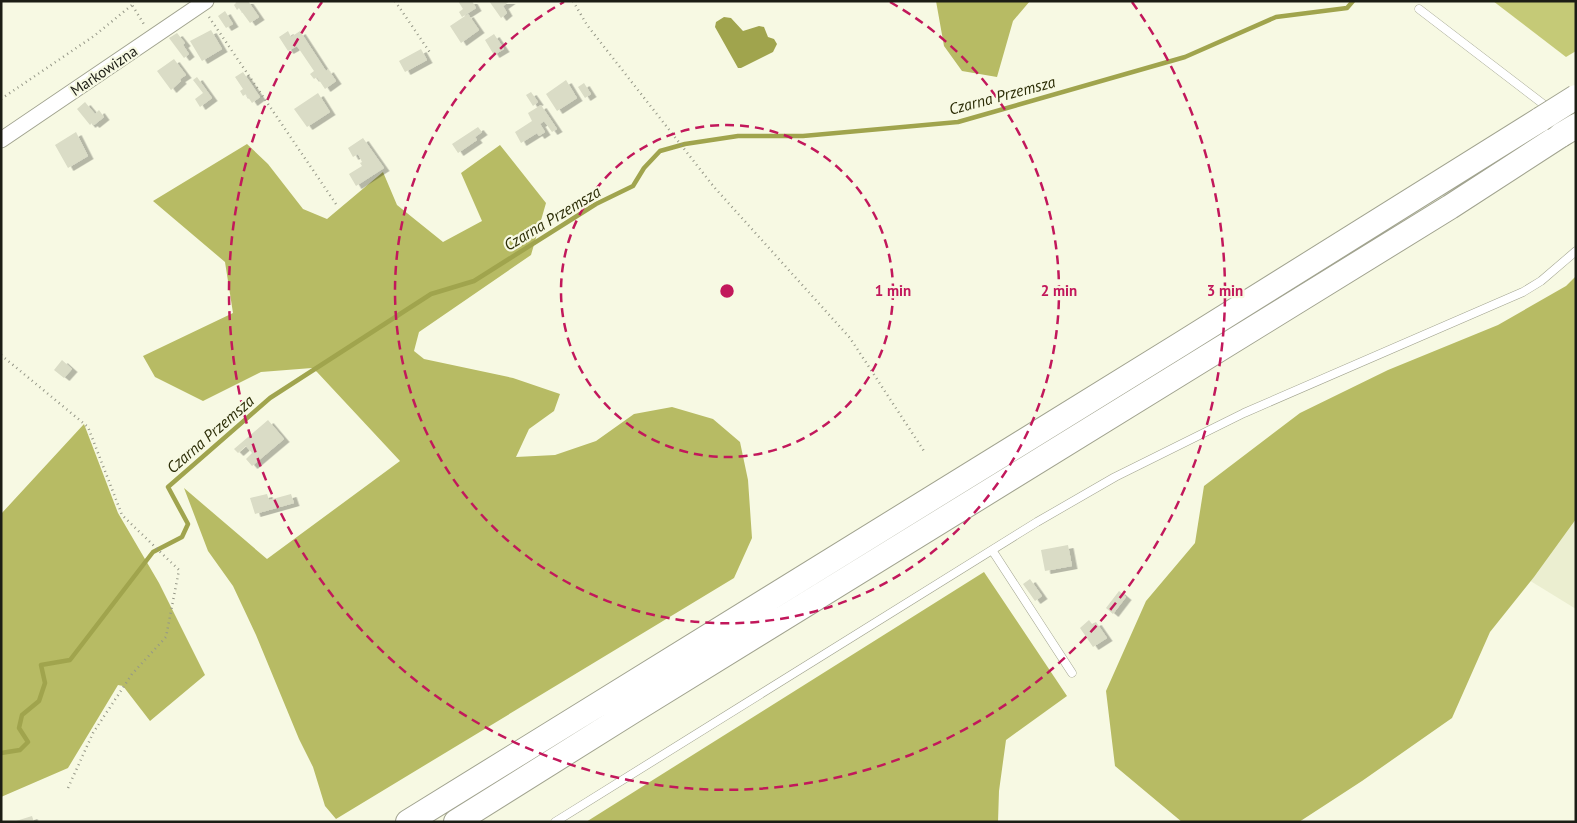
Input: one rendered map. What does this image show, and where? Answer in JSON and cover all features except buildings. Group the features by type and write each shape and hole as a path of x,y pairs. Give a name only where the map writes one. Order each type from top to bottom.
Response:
{"main road":[{"path":"456,822 1450,207 1564,125 1576,97"},
{"path":"408,822 1173,349 1564,125"}],"street":[{"name":"Markowizna","path":"1,140 203,3"}],"lane":[{"path":"1420,10 1564,125"},
{"path":"555,822 992,550 1115,476 1244,413 1523,292 1541,281 1576,252"},
{"path":"992,550 1072,673"}],"path":[{"path":"395,1 432,54"},
{"path":"573,1 587,24 714,187 850,338 924,451"},
{"path":"1,99 94,36 132,3 152,38"},
{"path":"203,3 336,204"},
{"path":"1,355 88,427 122,515 179,570 166,637 132,674 93,732 68,788"}],"shaded area":[{"path":"936,1 1030,1 1013,21 997,77 962,71 944,46"},
{"path":"1493,1 1576,1 1576,51 1566,57"},
{"path":"724,17 731,18 743,31 759,26 764,27 768,37 774,39 777,44 773,52 738,68 715,27 716,22"},
{"path":"247,144 268,164 303,209 327,219 383,172 397,205 443,242 482,221 461,173 500,145 546,203 531,255 419,332 414,351 424,359 513,378 560,394 554,411 529,429 516,457 555,455 596,441 634,414 672,407 713,419 740,442 748,480 752,538 734,578 336,819 325,806 313,767 299,739 256,635 233,586 208,551 184,488 267,559 400,461 312,368 261,372 203,401 155,377 143,356 233,313 225,262 153,201"},
{"path":"1576,276 1576,519 1534,577 1490,632 1452,718 1362,781 1299,822 1182,822 1115,766 1106,691 1146,601 1195,543 1204,486 1300,413 1388,370 1498,325 1566,286"},
{"path":"84,424 118,513 159,583 205,675 150,721 123,686 118,685 68,768 1,797 1,514"},
{"path":"1576,510 1576,609 1524,577"},
{"path":"984,572 1067,696 1006,740 999,791 998,822 586,822"}],"waterway":[{"name":"Czarna Przemsza","path":"1,753 20,750 28,742 19,728 22,715 39,701 45,683 41,665 70,660 153,552 182,537 188,524 168,487 270,398 431,294 474,281 596,204 633,186 644,168 660,151 685,144 738,136 803,136 958,122 1185,57 1276,17 1347,8 1353,1"}]}
